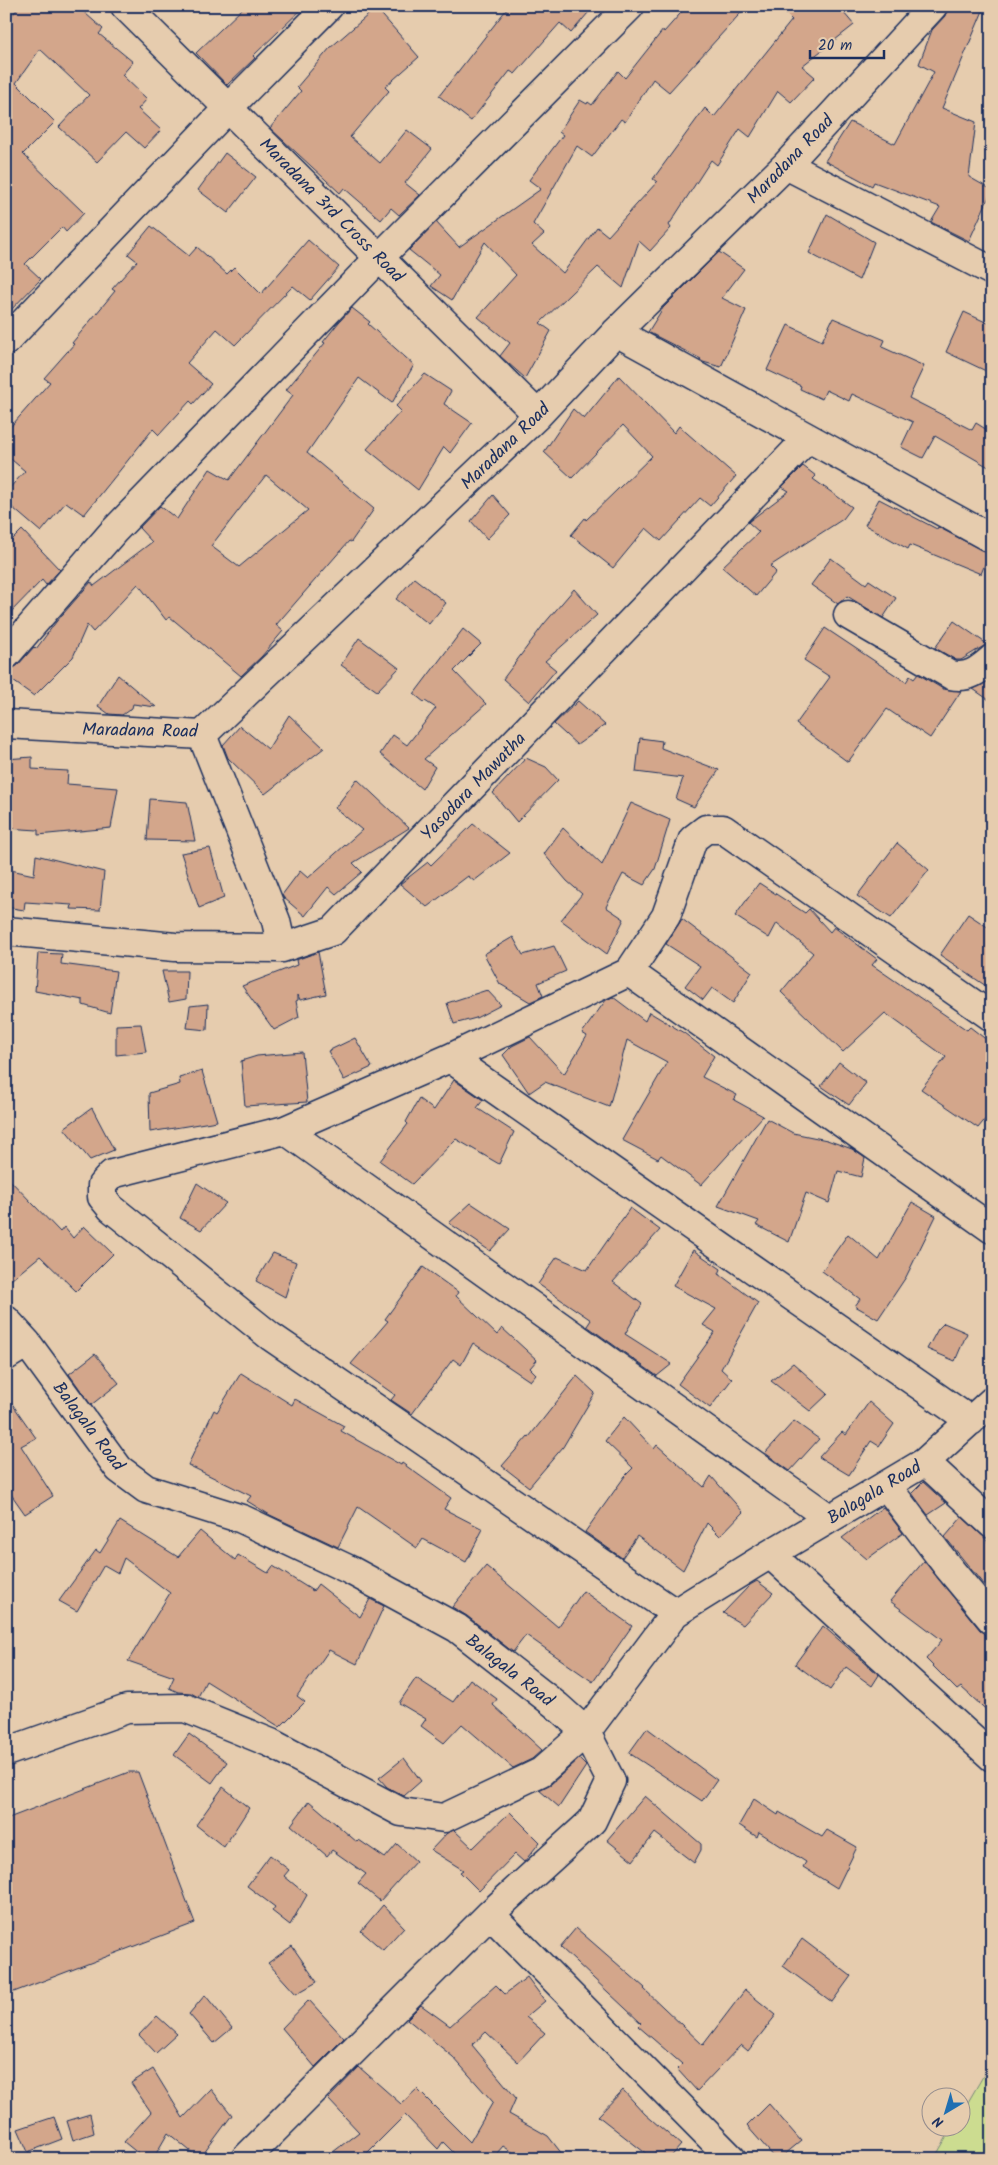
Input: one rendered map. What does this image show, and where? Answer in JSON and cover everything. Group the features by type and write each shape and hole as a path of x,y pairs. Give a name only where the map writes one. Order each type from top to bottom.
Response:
{"street":[{"name":"Maradana 3rd Cross Road","path":"125,6 538,415"},
{"path":"6,341 329,6"},
{"path":"6,654 113,532 379,258 630,6"},
{"name":"Maradana Road","path":"6,724 202,735 538,415 616,332 786,165 933,6"},
{"path":"786,165 992,271"},
{"path":"616,332 992,539"},
{"name":"Yasodara Mawatha","path":"6,931 175,947 282,948 332,931 808,438"},
{"path":"848,615 951,675 962,678 977,671 992,659"},
{"path":"202,735 276,921 282,948"},
{"path":"675,1613 270,1336 112,1208 102,1197 102,1185 112,1174 285,1130 450,1058 629,972 666,916 693,839 706,829 723,829 992,1017"},
{"path":"629,972 992,1229"},
{"path":"450,1058 971,1421"},
{"path":"285,1130 829,1518"},
{"name":"Balagala Road","path":"6,1320 17,1350 119,1470 146,1489 242,1519 350,1570 457,1628 557,1706 586,1732 675,1613 829,1518 926,1462 992,1400"},
{"path":"926,1462 992,1524"},
{"path":"886,1485 948,1567 992,1620"},
{"path":"770,1554 992,1757"},
{"path":"6,1752 127,1709 185,1708 271,1743 401,1812 444,1818 541,1772 586,1732 610,1781 592,1822 490,1914 245,2159"},
{"path":"490,1914 732,2159"}],"green space":[{"path":"992,2061 992,2159 934,2159 946,2138 970,2138 970,2099"}],"building":[{"path":"20,6 77,6 103,29 99,34 133,62 122,75 147,99 138,109 161,130 144,148 126,132 97,162 59,127 89,95 40,49 16,83 55,122 23,154 84,213 66,232 62,227 25,264 41,279 6,315 6,22"},
{"path":"245,6 305,6 253,56 255,58 227,85 196,53"},
{"path":"509,6 594,6 571,33 560,23 515,74 510,71 471,121 439,96"},
{"path":"687,6 747,6 669,92 653,79 625,122 621,119 592,157 577,146 533,224 544,234 532,245 563,273 597,227 608,236 657,182 653,179 705,108 714,117 792,20 778,6 838,6 854,25 802,66 815,77 791,102 778,91 750,137 740,129 717,165 711,160 669,225 671,228 650,251 639,241 623,288 598,267 540,323 551,331 525,378 500,356 510,343 478,317 516,275 485,242 452,300 431,286 440,275 409,250 436,222 459,247 541,189 529,180 563,135 559,132 580,100 592,105 618,71 625,78 663,30 664,32"},
{"path":"948,6 985,6 942,108 976,122 969,177 992,190 969,241 931,222 940,207 874,182 872,186 825,161 850,122 895,144 934,72 919,64 932,30 945,16"},
{"path":"376,8 419,57 385,87 389,91 350,137 380,163 407,130 432,149 405,183 420,195 399,215 391,208 381,220 344,188 340,193 270,128 301,91 297,87 330,48"},
{"path":"225,153 256,177 228,213 198,190"},
{"path":"827,214 874,242 859,280 809,253"},
{"path":"151,226 189,256 197,247 227,274 234,267 261,294 308,240 339,267 310,300 293,286 235,345 217,329 187,363 211,384 193,404 190,401 159,435 153,429 84,515 66,502 41,532 6,502 6,492 25,471 6,455 6,432 50,382 44,378 74,344 72,343 115,291 112,289 137,261 128,254"},
{"path":"719,252 744,269 722,298 746,310 721,367 703,362 701,359 648,332 663,308"},
{"path":"352,308 370,322 368,324 414,365 392,403 359,378 307,453 374,509 351,542 349,541 276,625 283,631 262,656 241,676 170,617 166,620 138,584 93,632 87,625 73,657 34,696 6,676 6,670 17,666 34,647 36,649 56,622 91,582 94,586 152,542 139,528 160,506 177,519 210,469 229,480 293,395 286,390 325,343 323,342","holes":["266,475 308,510 239,567 211,546"]},
{"path":"964,312 992,325 992,360 986,371 946,352"},
{"path":"833,318 885,340 882,347 924,366 909,398 972,430 976,423 992,433 992,469 935,436 923,458 901,447 913,422 852,394 849,401 826,390 822,399 800,389 801,386 767,370 788,325 822,341"},
{"path":"425,374 451,391 444,404 472,423 450,453 444,447 418,490 367,449 401,411 396,406"},
{"path":"619,376 674,433 679,426 736,476 710,506 700,498 661,541 646,528 613,568 571,535 585,518 586,520 652,456 623,425 572,478 544,452 573,409 584,419"},
{"path":"803,466 816,476 813,479 852,507 843,519 770,566 776,572 756,596 722,567 759,532 748,522 789,491 782,487"},
{"path":"493,495 510,515 487,539 471,521"},
{"path":"879,499 989,554 981,574 910,545 908,549 865,525"},
{"path":"22,530 60,570 46,585 42,580 6,617 6,546"},
{"path":"831,558 866,584 869,580 896,598 883,618 847,596 838,604 811,585"},
{"path":"414,578 446,603 429,624 396,599"},
{"path":"574,589 597,615 545,661 556,670 529,702 503,679 544,624"},
{"path":"954,621 987,644 961,660 956,660 935,648"},
{"path":"825,628 906,682 910,676 914,679 918,674 943,689 961,691 930,738 887,709 848,762 796,724 830,677 804,660"},
{"path":"463,629 481,644 454,671 486,704 424,759 435,767 422,789 380,754 393,735 407,745 436,708 414,694"},
{"path":"359,638 399,668 377,691 341,665"},
{"path":"118,675 156,707 133,704 132,708 122,715 109,714 98,706"},
{"path":"992,679 992,702 973,689"},
{"path":"578,701 605,725 577,745 554,724"},
{"path":"289,715 324,748 265,794 228,758 223,745 240,726 268,749"},
{"path":"640,738 662,741 661,748 719,770 694,807 676,799 683,778 636,772"},
{"path":"32,757 32,769 68,771 67,784 118,788 111,828 38,835 38,830 6,828 6,759"},
{"path":"526,758 546,767 558,780 517,822 493,793"},
{"path":"357,779 409,828 353,863 362,872 336,894 328,887 305,916 282,895 300,871 308,878 362,830 335,808"},
{"path":"150,799 187,802 195,841 147,840"},
{"path":"631,803 670,820 655,869 644,885 623,874 606,907 624,919 607,954 561,920 582,894 567,881 544,854 563,828 602,865"},
{"path":"473,824 510,853 474,881 468,876 427,907 400,884 428,862 431,865"},
{"path":"897,843 929,870 891,918 857,896"},
{"path":"210,848 224,898 199,908 181,853"},
{"path":"36,855 104,872 100,910 71,909 72,905 25,902 24,910 6,907 6,869 34,875"},
{"path":"759,883 805,913 809,909 830,932 834,927 877,959 872,965 967,1030 970,1027 992,1044 992,1111 978,1128 921,1089 946,1057 885,1013 843,1052 781,992 813,953 777,923 769,938 735,916"},
{"path":"968,914 992,930 992,990 940,955"},
{"path":"682,919 752,972 733,1003 712,988 703,1000 685,986 700,966 666,944"},
{"path":"513,937 523,955 554,946 566,971 538,983 543,996 530,1002 500,984 484,954"},
{"path":"318,952 326,994 300,1000 298,995 298,1000 296,1001 299,1017 274,1030 242,986 297,965 296,960"},
{"path":"38,953 62,954 61,964 116,971 110,1013 83,1005 83,1000 35,991"},
{"path":"162,971 187,971 186,999 169,1002"},
{"path":"487,990 501,1005 476,1018 454,1024 447,1003"},
{"path":"613,997 645,1021 649,1012 684,1033 714,1056 702,1077 737,1095 734,1100 763,1116 701,1185 661,1155 658,1159 622,1140 667,1062 627,1040 609,1107 545,1082 529,1093 503,1055 512,1046 530,1037 564,1074 587,1036 582,1033 606,1000"},
{"path":"208,1004 207,1030 187,1028 190,1006"},
{"path":"141,1024 146,1052 116,1055 116,1025"},
{"path":"355,1038 372,1067 344,1080 328,1051"},
{"path":"302,1052 307,1102 245,1106 241,1061 257,1056"},
{"path":"839,1062 866,1083 849,1105 821,1086"},
{"path":"202,1071 217,1121 150,1132 149,1093 180,1084 179,1078"},
{"path":"454,1080 483,1100 477,1108 514,1132 499,1164 456,1139 412,1184 380,1161 408,1124 406,1122 419,1099 434,1110"},
{"path":"92,1108 114,1150 90,1160 64,1128"},
{"path":"767,1119 793,1133 827,1140 852,1149 865,1158 861,1177 838,1171 829,1203 806,1193 789,1242 756,1225 759,1221 718,1206"},
{"path":"6,1176 60,1232 64,1227 73,1238 84,1226 113,1254 76,1291 40,1256 6,1284"},
{"path":"197,1183 226,1203 201,1230 180,1218"},
{"path":"912,1202 936,1216 906,1277 878,1319 855,1306 860,1299 822,1271 848,1234 879,1260"},
{"path":"471,1203 510,1229 490,1251 449,1223"},
{"path":"630,1208 660,1230 613,1282 642,1304 625,1334 672,1364 657,1376 587,1326 591,1320 538,1284 557,1257 587,1270"},
{"path":"693,1250 721,1269 719,1274 758,1303 721,1369 732,1379 710,1408 678,1384 715,1332 703,1325 716,1309 673,1286"},
{"path":"273,1253 296,1262 285,1297 256,1281"},
{"path":"423,1267 458,1292 456,1296 497,1335 502,1328 537,1360 530,1368 536,1374 530,1381 473,1343 461,1365 453,1359 412,1414 391,1400 395,1395 351,1364 388,1321 385,1319"},
{"path":"944,1323 967,1333 955,1361 927,1349 938,1329"},
{"path":"95,1354 119,1383 91,1405 69,1374"},
{"path":"793,1363 828,1394 810,1411 771,1381"},
{"path":"241,1373 292,1405 295,1399 344,1426 341,1431 401,1465 402,1463 451,1498 444,1509 483,1529 466,1562 423,1539 417,1548 358,1507 338,1547 270,1515 247,1501 251,1496 188,1465 214,1410 217,1412"},
{"path":"577,1376 595,1393 563,1447 529,1487 502,1466 529,1437"},
{"path":"6,1395 36,1438 21,1446 53,1496 25,1514 6,1487"},
{"path":"869,1402 894,1424 879,1446 871,1441 849,1475 819,1457 842,1432 846,1435"},
{"path":"624,1417 654,1449 657,1445 704,1487 711,1476 743,1512 720,1536 707,1523 683,1570 637,1536 622,1558 585,1532 625,1476 633,1468 605,1441"},
{"path":"794,1421 819,1439 790,1471 765,1453"},
{"path":"923,1482 946,1503 928,1515 912,1493"},
{"path":"883,1507 903,1533 867,1559 842,1538"},
{"path":"962,1517 984,1537 992,1548 992,1595 945,1537"},
{"path":"120,1521 178,1557 200,1531 235,1560 238,1555 268,1573 273,1566 313,1591 318,1584 360,1617 370,1599 384,1606 357,1664 329,1650 297,1696 305,1702 280,1727 206,1681 198,1697 191,1693 178,1692 169,1688 174,1677 128,1661 170,1593 124,1558 118,1573 104,1565 77,1611 59,1601 96,1550 100,1553"},
{"path":"924,1561 980,1630 992,1635 992,1715 961,1687 957,1690 926,1659 942,1640 890,1601"},
{"path":"486,1566 558,1627 583,1591 632,1626 593,1682 526,1635 513,1652 467,1616 452,1607"},
{"path":"757,1581 773,1593 743,1625 723,1613 750,1585"},
{"path":"823,1626 879,1675 872,1686 846,1667 830,1690 795,1664"},
{"path":"416,1678 453,1702 470,1679 497,1699 493,1705 542,1750 532,1759 513,1768 462,1724 444,1743 421,1726 426,1719 399,1703"},
{"path":"647,1728 717,1780 702,1801 629,1753"},
{"path":"189,1734 227,1762 212,1783 174,1755"},
{"path":"404,1758 421,1781 404,1796 387,1787 379,1778"},
{"path":"579,1759 586,1766 559,1807 539,1790 551,1784"},
{"path":"129,1772 138,1772 195,1923 6,1995 6,1819"},
{"path":"223,1787 249,1808 224,1847 196,1825"},
{"path":"645,1796 701,1844 701,1850 694,1863 655,1833 633,1861 607,1840"},
{"path":"754,1799 778,1815 779,1812 822,1837 827,1830 857,1847 837,1888 803,1867 806,1862 759,1832 757,1837 739,1825"},
{"path":"309,1801 357,1842 359,1840 385,1858 397,1844 416,1861 380,1901 358,1883 366,1874 332,1850 327,1856 291,1825"},
{"path":"510,1812 540,1842 524,1862 515,1854 479,1891 460,1872 463,1870 431,1850 447,1833 454,1830 473,1848"},
{"path":"270,1855 289,1870 284,1876 307,1895 290,1925 272,1911 275,1907 247,1886"},
{"path":"383,1905 404,1927 383,1950 361,1931"},
{"path":"576,1928 645,1988 703,2045 745,1990 776,2015 748,2051 741,2045 697,2091 677,2069 682,2064 638,2026 641,2023 560,1947"},
{"path":"802,1939 851,1976 832,2002 783,1966"},
{"path":"292,1946 317,1982 296,1994 268,1963"},
{"path":"527,1977 545,2001 526,2017 545,2033 518,2062 486,2032 472,2045 516,2098 509,2114 548,2136 566,2159 523,2159 503,2146 492,2159 460,2159 443,2142 438,2149 405,2115 361,2159 324,2159 359,2132 328,2099 359,2067 401,2104 417,2089 470,2142 493,2102 453,2057 407,2019 421,2005 450,2026 496,1985 505,1994"},
{"path":"205,1995 232,2028 214,2043 189,2014"},
{"path":"309,2000 344,2038 315,2067 282,2028"},
{"path":"157,2016 177,2034 156,2053 139,2035"},
{"path":"153,2069 183,2118 211,2089 232,2115 204,2153 207,2159 200,2159 168,2133 153,2159 145,2159 124,2142 151,2112 131,2083"},
{"path":"623,2090 645,2114 681,2145 669,2159 653,2159 598,2116"},
{"path":"769,2104 801,2141 779,2159 776,2159 747,2126"},
{"path":"90,2114 94,2133 73,2140 67,2121"},
{"path":"54,2117 62,2139 28,2152 18,2129"}]}
